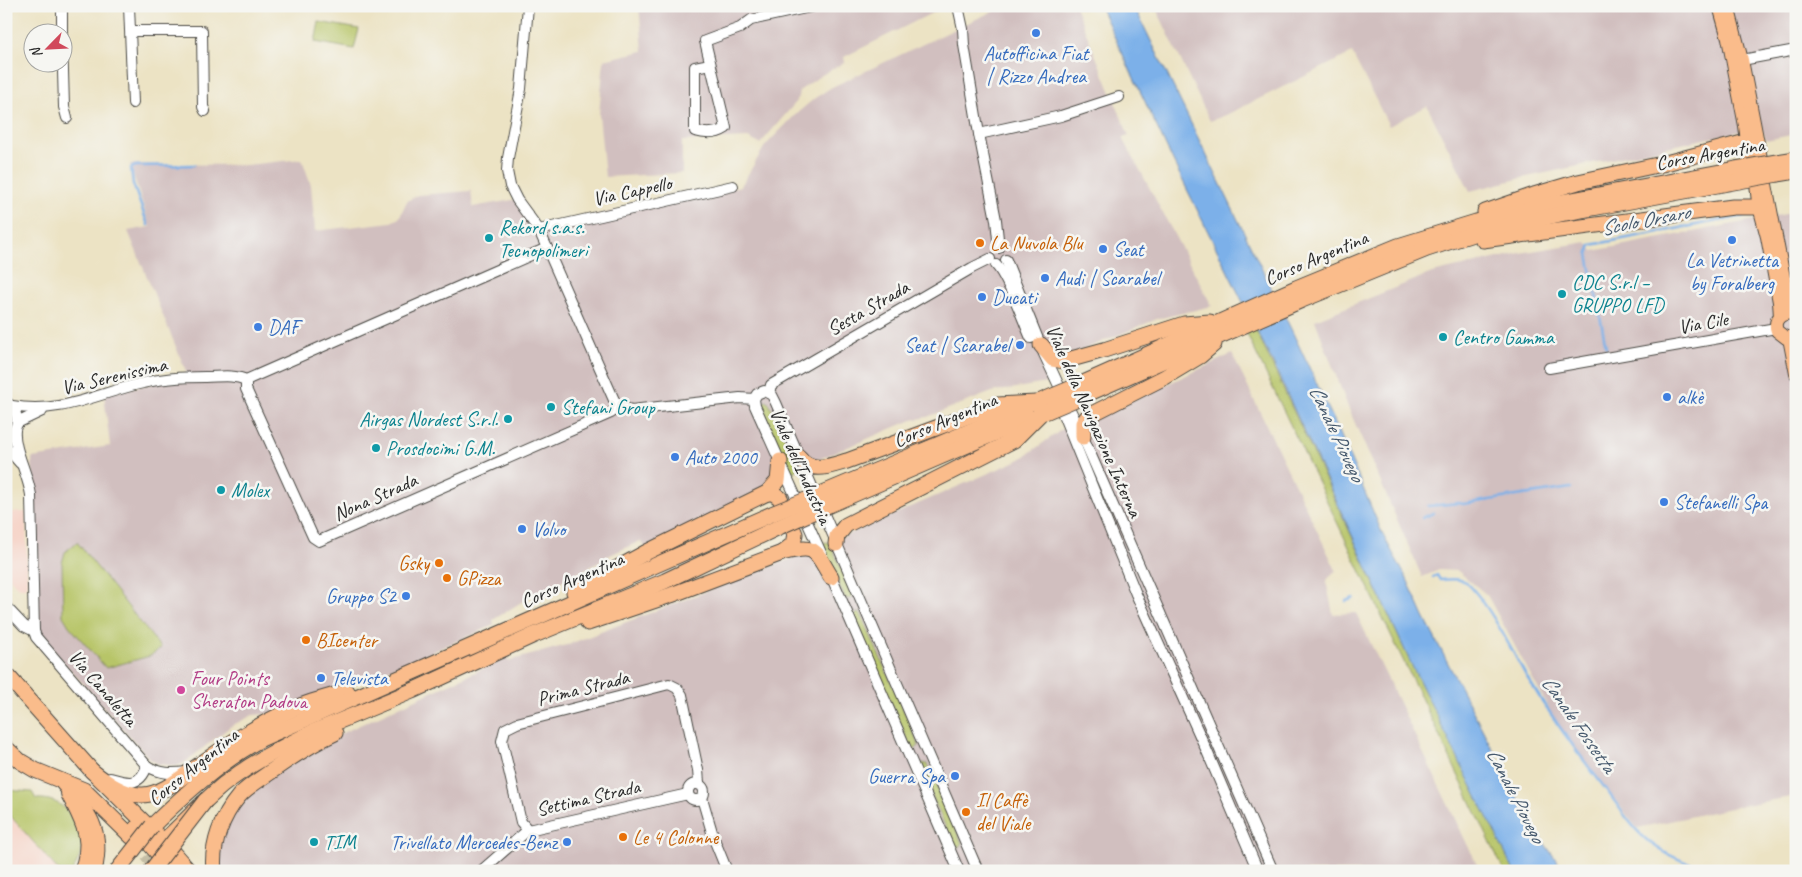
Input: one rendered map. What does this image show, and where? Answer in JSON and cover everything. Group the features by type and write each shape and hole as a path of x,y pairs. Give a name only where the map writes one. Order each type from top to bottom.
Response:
{"highway":[{"path":"1398,246 1534,195 1752,143"},
{"name":"Corso Argentina","path":"117,871 152,826 196,785 249,746 280,730 480,643 778,520 1041,408 1299,294 1398,246 1476,222 1556,204 1778,168 1796,159"},
{"name":"Corso Argentina","path":"1778,168 1796,171"},
{"name":"Corso Argentina","path":"1299,294 1479,232 1738,175"},
{"path":"1428,249 1543,231 1764,204"},
{"path":"1041,345 1053,359 1064,361 1184,324 1199,322 1226,326"},
{"path":"1083,437 1083,423 1088,416 1127,397 1193,360 1226,326"},
{"path":"799,457 809,466 822,468 847,461 998,406 1041,408"},
{"path":"836,544 837,536 846,525 1014,440 1041,408"},
{"path":"480,643 645,553 767,493 778,481 780,461"},
{"path":"767,493 773,493 780,498 796,534 793,544 782,553"},
{"name":"Corso Argentina","path":"139,871 169,836 223,785 257,761 286,745 485,659 532,636 665,581 778,520"},
{"path":"485,659 671,595 782,553 807,548 814,551 820,557 831,577"},
{"path":"6,674 92,771 161,839 189,871"},
{"path":"92,771 116,789 143,796 154,794 168,788 242,734 283,714 373,680 405,675"},
{"path":"214,871 212,861 214,846 222,824 239,796 302,750 326,737 372,717 412,691"},
{"path":"6,748 20,761 35,770 84,790 132,837"},
{"path":"92,771 110,778"},
{"path":"92,771 105,794 173,871"},
{"path":"60,780 90,816 94,826 96,843 95,866"},
{"path":"152,871 205,801"}],"main road":[{"path":"1719,6 1745,126 1752,143"},
{"path":"1728,6 1742,60 1752,143 1752,164 1758,203 1764,204 1779,302 1786,319 1779,334 1792,336 1796,374"},
{"path":"1730,52 1742,60"},
{"path":"60,780 85,831 86,852 80,871"}],"street":[{"path":"62,6 62,22"},
{"path":"129,6 133,103"},
{"path":"528,6 521,89 508,158 507,171 510,186 517,200 539,230 610,392 619,406 631,410 740,398 754,400"},
{"path":"710,64 695,67 695,131 701,133 719,132 726,128 706,41 740,28 751,20 815,6"},
{"name":"Viale della Navigazione Interna","path":"957,6 958,30 964,46 996,220 999,248 1006,253 1006,260 1044,354 1083,437 1273,871"},
{"path":"130,31 202,31 203,107 205,111"},
{"path":"1742,60 1796,50"},
{"path":"63,72 64,107 67,118"},
{"path":"979,134 1061,116 1119,97"},
{"name":"Via Cappello","path":"539,230 733,186"},
{"path":"246,380 547,248"},
{"path":"999,248 991,252 993,262 1002,264 1006,260"},
{"name":"Viale della Navigazione Interna","path":"993,262 1000,269 1006,280 1135,590 1258,871"},
{"name":"Sesta Strada","path":"769,392 771,384 972,268 993,262"},
{"name":"Via Cile","path":"1548,368 1786,319"},
{"name":"Via Serenissima","path":"9,404 28,409 48,409 144,382 188,377 238,377 246,380"},
{"name":"Nona Strada","path":"246,380 246,389 268,438 314,537 320,541 610,413 619,406"},
{"name":"Viale dell'Industria","path":"959,871 755,406 754,400 757,394 764,391 769,392 776,402 978,871"},
{"name":"Via Serenissima","path":"9,404 17,417 16,426"},
{"name":"Via Serenissima","path":"6,438 16,426 48,409"},
{"path":"16,426 15,440 25,468 31,495 34,631"},
{"path":"6,446 25,468"},
{"path":"1135,590 1145,598 1152,595"},
{"name":"Via Canaletta","path":"6,607 24,626 34,631 36,637 147,766"},
{"path":"1150,622 1148,609 1153,607 1160,611"},
{"name":"Prima Strada","path":"528,830 521,822 502,741 506,729 518,723 668,684 677,688 682,695 698,770 699,784 705,790 702,798 714,839 727,871"},
{"path":"1206,749 1217,744"},
{"path":"912,761 928,754"},
{"path":"110,778 131,782 138,780 144,774 147,766 167,774 190,772"},
{"path":"699,784 690,786 688,794 694,800 702,798"},
{"name":"Settima Strada","path":"481,871 528,830 688,794"},
{"path":"954,859 970,852"}],"shaded area":[{"path":"639,6 946,6 844,57 845,62 799,91 797,101 760,144 748,138 682,141 682,173 605,177 599,114 604,60 643,51"},
{"path":"1004,6 1075,6 1129,136 1123,138 1212,306 1157,319 1077,352 1041,369 1047,383 992,392 927,417 912,420 817,460 647,548 640,541 606,557 606,559 531,596 493,620 494,625 343,688 267,714 253,715 231,726 184,763 177,766 159,764 151,760 41,637 39,630 32,458 110,446 104,394 188,376 128,231 150,227 130,164 247,165 302,159 311,185 315,231 391,222 399,218 407,201 418,195 471,191 473,207 518,199 538,227 741,186 765,146 796,114 815,98 832,87"},
{"path":"1155,6 1796,6 1796,134 1766,140 1761,127 1522,178 1470,191 1427,106 1389,126 1352,53 1210,121"},
{"path":"1796,212 1796,796 1637,828 1572,744 1552,714 1487,595 1458,571 1439,570 1422,577 1348,407 1315,320 1432,273 1520,253 1587,242 1593,251"},
{"path":"1232,354 1336,570 1326,581 1333,614 1356,613 1480,871 218,871 219,838 248,791 340,734 506,658 509,661 567,645 801,555 1021,459 1064,428 1092,419"},
{"path":"6,512 26,512 27,587 18,587 6,574"},
{"path":"6,810 47,856 59,871 6,871"}],"green space":[{"path":"319,22 359,29 354,49 315,42"},
{"path":"1255,328 1414,670 1514,871 1504,871 1246,332"},
{"path":"766,401 769,403 797,466 794,472 789,472 760,407 761,403"},
{"path":"77,542 161,648 150,656 106,668 69,626 63,616 62,563 65,552"},
{"path":"825,542 830,543 853,595 850,599 845,598 822,546"},
{"path":"857,613 861,614 919,745 916,749 911,748 853,617"},
{"path":"922,763 927,764 962,843 959,847 954,846 919,767"},
{"path":"6,790 32,792 36,799 45,799 61,805 73,817 80,833 82,849 73,871 59,871 6,811"}],"water":[{"name":"Canale Piovego","path":"1100,6 1134,6 1292,331 1338,429 1383,535 1533,827 1564,871 1514,871 1414,670 1271,359 1171,157"}],"waterway":[{"path":"148,225 133,184 131,168 136,166 194,165"},
{"name":"Scolo Orsaro","path":"1606,347 1588,254 1591,245 1749,215"},
{"name":"Scolo Orsaro","path":"1428,506 1463,504 1571,488"},
{"path":"1422,518 1434,513"},
{"name":"Canale Fossetta","path":"1433,577 1437,575 1440,580 1457,579 1471,587 1494,618 1525,674 1554,719 1639,833 1661,850 1679,859 1726,871"},
{"name":"Canale Fossetta","path":"1346,601 1354,598"}],"tunnel":[{"path":"132,837 161,871"}],"place":[{"name":"Autofficina Fiat | Rizzo Andrea","path":"1036,33"},
{"name":"Rekord s.a.s. Tecnopolimeri","path":"489,238"},
{"name":"La Vetrinetta by Foralberg","path":"1732,240"},
{"name":"La Nuvola Blu","path":"980,243"},
{"name":"Seat","path":"1103,249"},
{"name":"Audi | Scarabel","path":"1045,278"},
{"name":"CDC S.r.l – GRUPPO LFD","path":"1562,294"},
{"name":"Ducati","path":"982,297"},
{"name":"DAF","path":"258,327"},
{"name":"Centro Gamma","path":"1443,337"},
{"name":"Seat | Scarabel","path":"1020,345"},
{"name":"alkè","path":"1667,397"},
{"name":"Stefani Group","path":"551,407"},
{"name":"Airgas Nordest S.r.l.","path":"508,419"},
{"name":"Prosdocimi G.M.","path":"376,448"},
{"name":"Auto 2000","path":"675,457"},
{"name":"Molex","path":"221,490"},
{"name":"Stefanelli Spa","path":"1664,502"},
{"name":"Volvo","path":"522,529"},
{"name":"Gsky","path":"439,563"},
{"name":"GPizza","path":"447,578"},
{"name":"Gruppo S2","path":"406,596"},
{"name":"BIcenter","path":"306,640"},
{"name":"Televista","path":"321,678"},
{"name":"Four Points Sheraton Padova","path":"181,690"},
{"name":"Guerra Spa","path":"955,776"},
{"name":"Il Caffè del Viale","path":"966,812"},
{"name":"Le 4 Colonne","path":"623,837"},
{"name":"TIM","path":"314,842"},
{"name":"Trivellato Mercedes-Benz","path":"567,842"}]}
